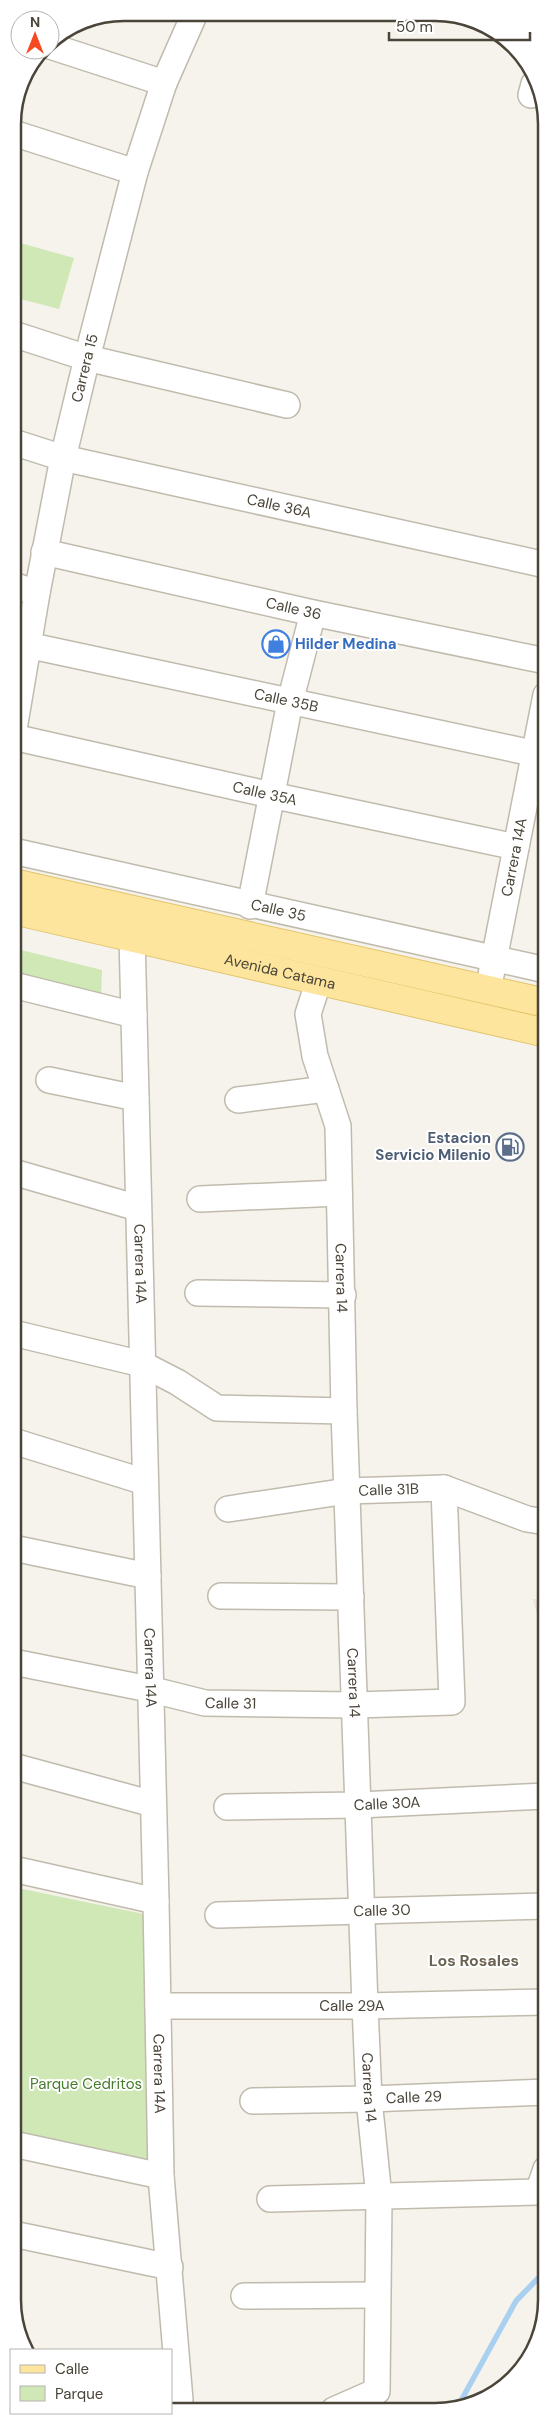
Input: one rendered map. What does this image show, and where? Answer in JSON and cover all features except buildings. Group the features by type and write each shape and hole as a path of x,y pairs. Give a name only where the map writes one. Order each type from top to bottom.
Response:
{"main road":[{"name":"Avenida Catama","path":"21,885 538,1001"},
{"name":"Avenida Catama","path":"21,912 538,1031"}],"street":[{"name":"Carrera 15","path":"21,687 44,552 63,458 134,172 164,83 191,21"},
{"path":"60,49 164,83"},
{"path":"21,136 134,172"},
{"path":"21,337 87,358 287,405"},
{"name":"Calle 36A","path":"21,445 63,458 538,564"},
{"name":"Calle 36","path":"44,552 313,613 538,659"},
{"path":"21,588 37,593"},
{"path":"250,906 290,702 313,613"},
{"name":"Calle 35B","path":"28,645 538,755"},
{"name":"Calle 35A","path":"21,738 271,795 516,847"},
{"name":"Carrera 14A","path":"488,990 516,847 538,763"},
{"name":"Calle 35","path":"21,853 250,906 538,968"},
{"name":"Carrera 14A","path":"132,936 148,1576 149,1688 154,1804 161,2176 182,2403"},
{"name":"Carrera 14","path":"319,980 308,1014 315,1056 338,1126 344,1411 365,2006 369,2100 379,2197 377,2392 351,2403"},
{"path":"21,987 134,1015"},
{"path":"49,1080 136,1098"},
{"path":"238,1100 326,1090"},
{"path":"21,1174 138,1208"},
{"path":"200,1199 339,1193"},
{"path":"198,1293 343,1295"},
{"path":"21,1334 142,1364 177,1382 217,1408 344,1411"},
{"path":"21,1443 145,1482"},
{"name":"Calle 31B","path":"228,1508 347,1491 444,1488 527,1520 538,1521"},
{"name":"Calle 31","path":"21,1664 149,1688 205,1703 355,1705 452,1702 444,1488"},
{"path":"21,1550 148,1576"},
{"path":"220,1596 351,1597"},
{"path":"21,1768 154,1804"},
{"name":"Calle 30A","path":"228,1807 359,1805 538,1796"},
{"path":"21,1871 156,1901"},
{"name":"Calle 30","path":"218,1915 538,1906"},
{"name":"Calle 29A","path":"158,2006 365,2006 538,2002"},
{"name":"Calle 29","path":"253,2101 369,2100 538,2092"},
{"path":"21,2146 161,2176"},
{"path":"270,2198 379,2197 538,2180"},
{"path":"21,2235 170,2267"},
{"path":"244,2296 377,2295"}],"shaded area":[{"path":"533,1599 538,1599 538,1618"}],"green space":[{"path":"21,243 74,258 59,309 21,299"},
{"path":"21,950 102,970 101,999 21,980"},
{"name":"Parque Cedritos","path":"21,1889 153,1916 161,2176 21,2144"}],"waterway":[{"path":"462,2399 516,2301 538,2278"}],"place":[{"name":"Hilder Medina","path":"276,644"},
{"name":"Estacion Servicio Milenio","path":"510,1147"}],"district":[{"name":"Los Rosales","path":"474,1960"}]}
